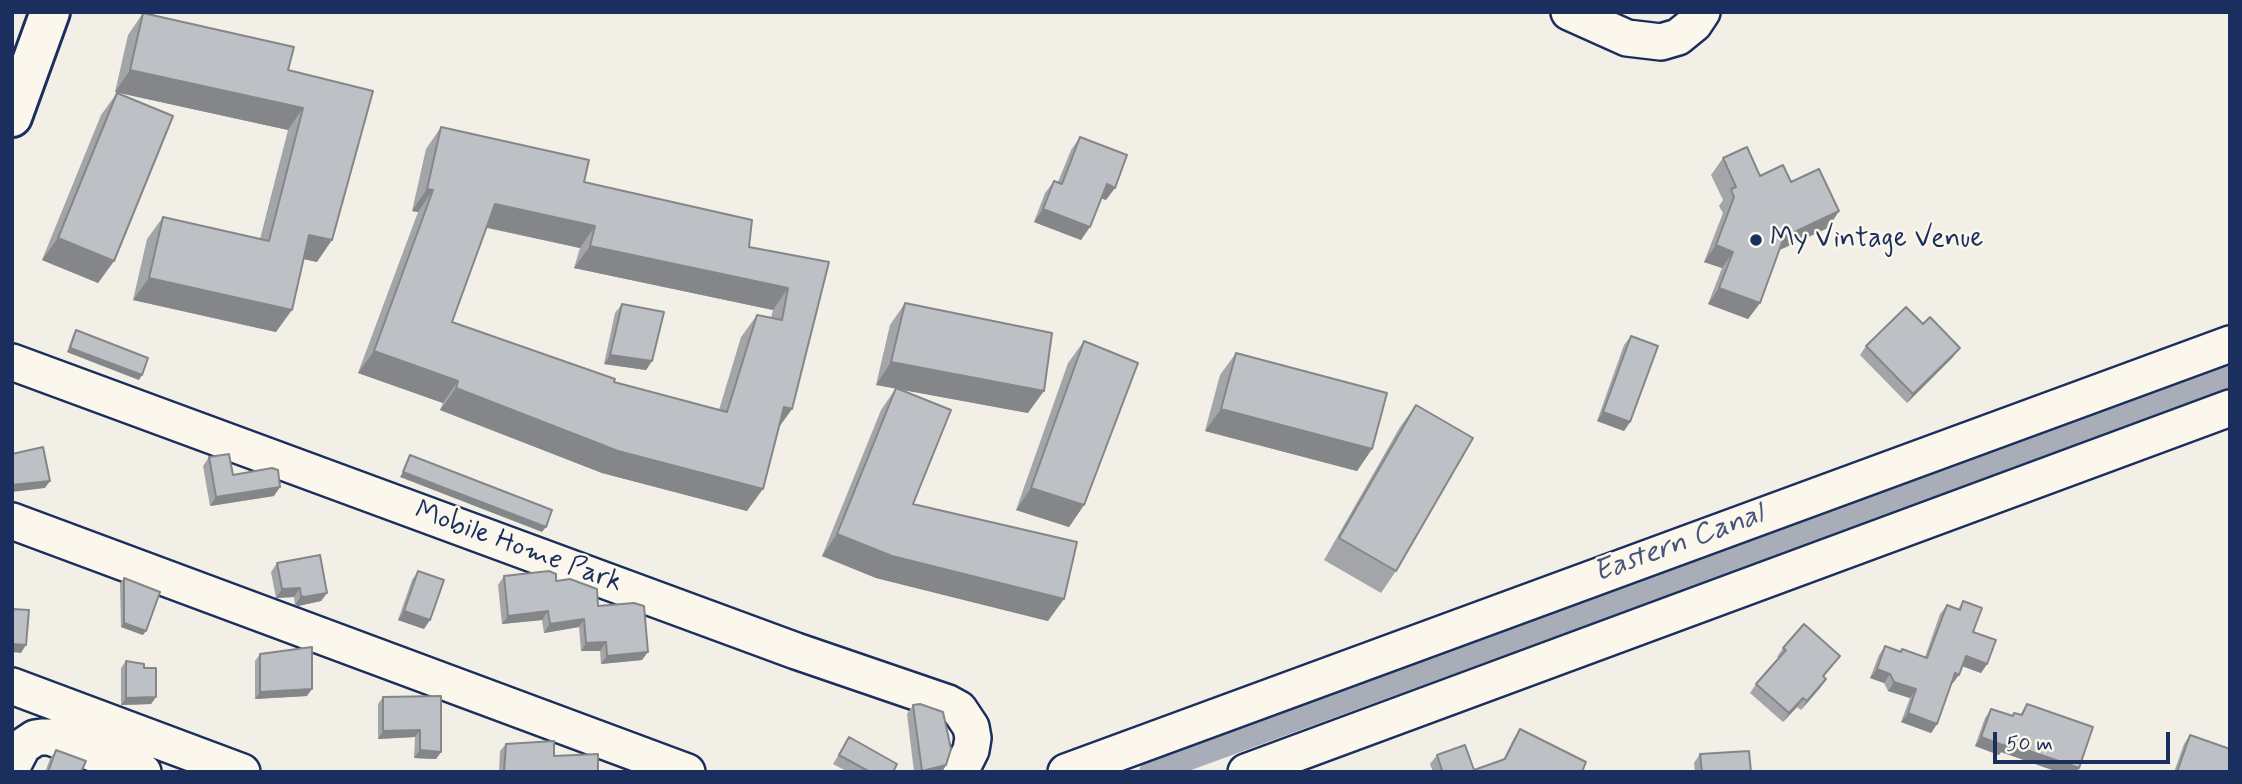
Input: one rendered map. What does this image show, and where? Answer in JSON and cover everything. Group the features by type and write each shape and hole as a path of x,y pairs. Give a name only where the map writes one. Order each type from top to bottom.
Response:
{"main road":[{"path":"12,117 18,69 50,12"}],"lane":[{"path":"1569,12 1627,38 1661,43 1678,37 1694,24 1702,12"},
{"path":"1066,772 2230,344"},
{"name":"Mobile Home Park","path":"12,362 796,651 948,703 959,709 971,727 971,750 960,772"},
{"path":"1246,772 2230,408"},
{"path":"12,521 687,772"},
{"path":"12,686 242,772"},
{"path":"12,767 23,746 35,738 50,737 144,772"}],"building":[{"path":"143,13 294,47 288,70 373,91 332,240 309,235 292,310 149,278 163,217 269,241 303,108 130,70"},
{"path":"117,93 173,116 114,261 58,238"},
{"path":"441,127 589,160 584,182 752,220 749,247 829,262 792,409 784,407 763,489 618,451 456,388 458,381 374,351 433,190 427,189","holes":["495,204 595,226 590,246 788,288 782,320 757,315 727,412 614,382 615,379 452,322"]},
{"path":"1080,137 1127,155 1115,188 1107,184 1090,227 1043,209 1054,181 1062,184"},
{"name":"My Vintage Venue","path":"1747,147 1760,176 1783,165 1791,182 1819,169 1839,211 1784,237 1760,303 1719,288 1733,252 1716,245 1734,197 1731,189 1736,187 1723,158"},
{"path":"905,303 1052,333 1044,391 891,362"},
{"path":"622,304 664,312 652,361 610,355"},
{"path":"1906,307 1923,324 1930,317 1960,348 1913,394 1866,346"},
{"path":"76,330 148,358 142,375 70,348"},
{"path":"1631,336 1658,346 1630,422 1603,412"},
{"path":"1084,341 1138,363 1084,505 1031,488"},
{"path":"1236,353 1387,393 1372,449 1221,409"},
{"path":"896,388 951,410 913,504 1077,542 1064,599 892,556 837,534"},
{"path":"1416,405 1473,438 1396,571 1339,538"},
{"path":"43,447 50,481 12,485 12,454"},
{"path":"229,454 233,475 272,468 278,470 280,487 216,497 209,457"},
{"path":"410,455 552,510 546,527 403,472"},
{"path":"320,555 327,593 304,597 301,596 300,588 282,589 277,563"},
{"path":"418,571 444,580 430,620 404,611"},
{"path":"549,571 556,574 556,581 570,579 597,589 598,606 634,603 644,606 648,652 607,656 606,642 586,643 584,619 550,624 548,611 508,616 504,576"},
{"path":"124,578 160,592 146,631 124,623"},
{"path":"1963,601 1982,608 1973,632 1996,640 1987,664 1966,656 1959,675 1955,673 1937,724 1908,713 1916,689 1894,682 1890,674 1877,669 1885,646 1927,658 1947,605 1960,610"},
{"path":"12,609 29,610 26,645 12,644"},
{"path":"1804,624 1840,656 1823,676 1826,679 1807,701 1803,698 1789,713 1756,684 1786,650 1783,648"},
{"path":"312,647 312,689 260,692 260,654"},
{"path":"126,661 144,664 144,668 156,668 156,697 126,698"},
{"path":"441,696 441,752 420,750 420,730 383,731 383,697"},
{"path":"920,704 943,712 951,749 946,765 922,771 913,705"},
{"path":"2027,704 2093,727 2079,768 1981,737 1991,709 2013,716 2014,713 2022,715"},
{"path":"1520,729 1586,762 1582,772 1437,772 1442,770 1437,755 1465,745 1474,770 1505,759"},
{"path":"2190,735 2230,749 2230,772 2177,772"},
{"path":"849,737 897,764 893,772 870,772 839,755"},
{"path":"554,741 554,756 598,754 598,772 504,772 506,744"},
{"path":"56,750 86,761 81,772 48,772"},
{"path":"1749,751 1751,772 1702,772 1700,754"}],"waterway":[{"name":"Eastern Canal","path":"1151,772 2230,377"}],"place":[{"name":"My Vintage Venue","path":"1756,240"}]}
